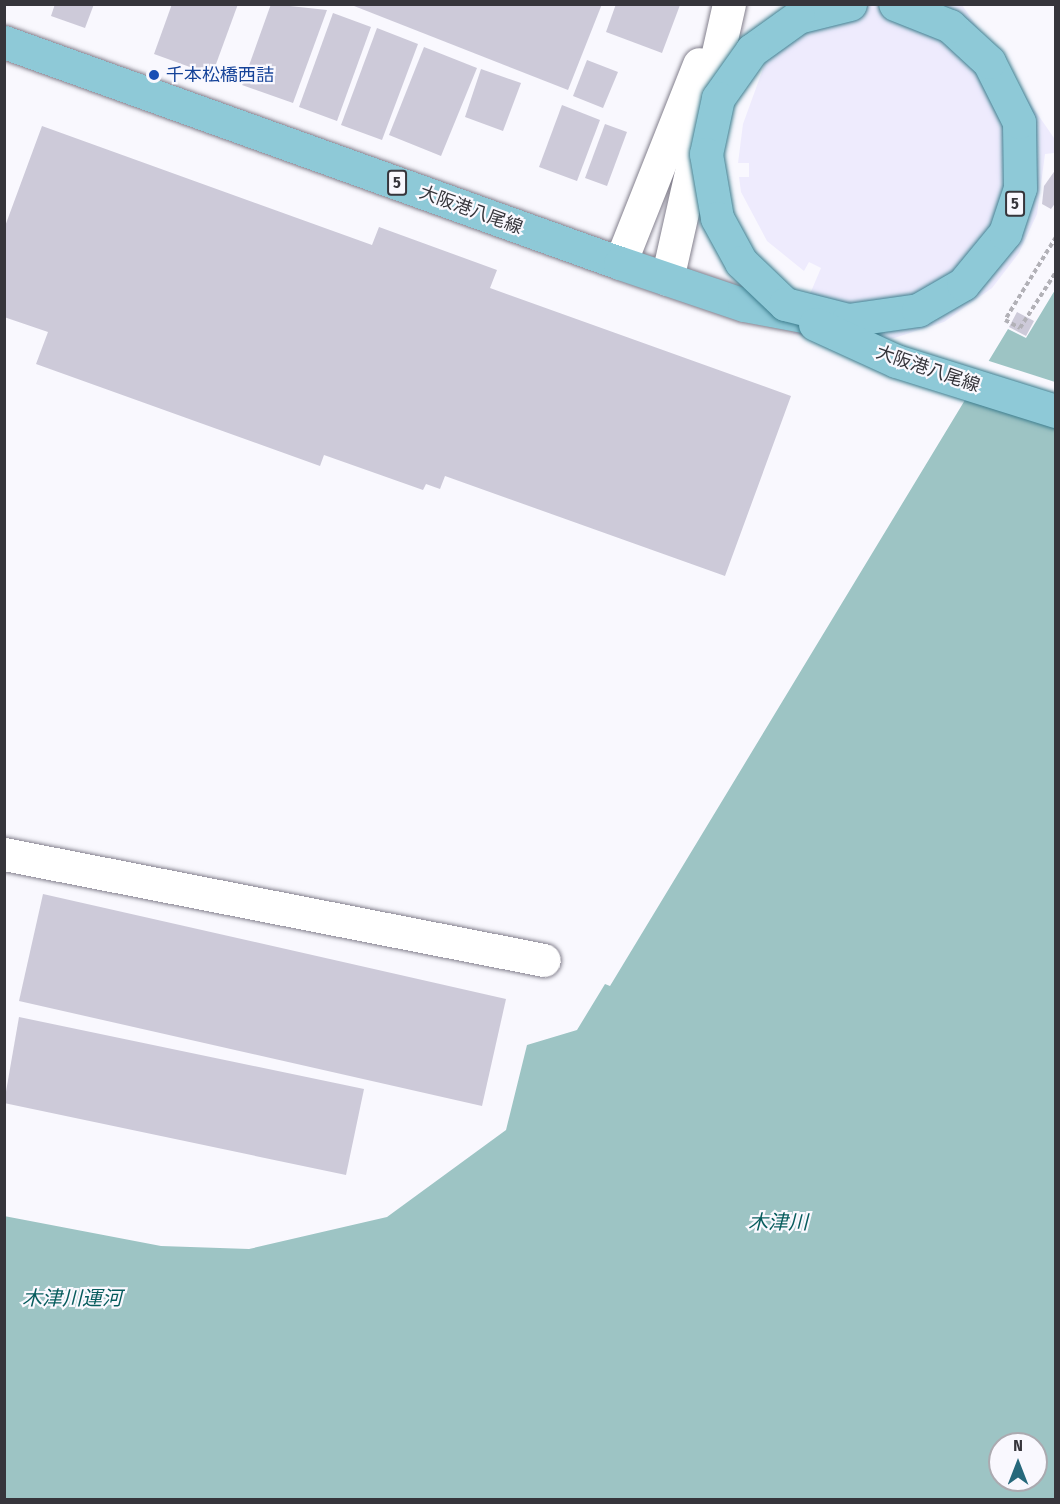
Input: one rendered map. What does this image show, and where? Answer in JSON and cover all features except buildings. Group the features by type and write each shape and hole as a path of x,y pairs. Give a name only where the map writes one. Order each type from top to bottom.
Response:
{"main road":[{"name":"大阪港八尾線","path":"831,4 797,15 766,35 722,86 706,132 705,167 725,240 776,302 834,334 896,361 1056,411"},
{"name":"大阪港八尾線","path":"850,4 798,17 752,50 718,98 706,154 715,211 741,262 790,307 848,320 918,310 963,284 1005,233 1020,188 1019,122 989,62 950,26 895,4"},
{"name":"大阪港八尾線","path":"4,42 667,279 791,318 869,318 932,301 984,260 1015,203 1019,140 997,77 948,28 879,4"}],"street":[{"path":"620,263 723,4"},
{"path":"667,279 729,4"},
{"path":"4,854 544,960"}],"path":[{"path":"1056,237 1005,320 1020,328 1056,272"}],"shaded area":[{"path":"786,5 962,5 1054,138 1054,153 1045,154 1037,214 1019,253 992,288 944,322 891,339 793,334 821,268 809,262 804,271 767,241 741,192 739,177 749,177 749,163 738,163 743,124"}],"water":[{"name":"木津川","path":"1055,290 1055,1499 5,1499 4,1216 161,1246 249,1249 387,1217 506,1130 527,1045 577,1030 605,984 610,986 1008,329 1026,338"}],"pier":[{"path":"986,360 1055,382 1055,428 962,399"}],"place":[{"name":"千本松橋西詰","path":"154,75"}],"water label":[{"name":"木津川運河","path":"72,1298"}]}
